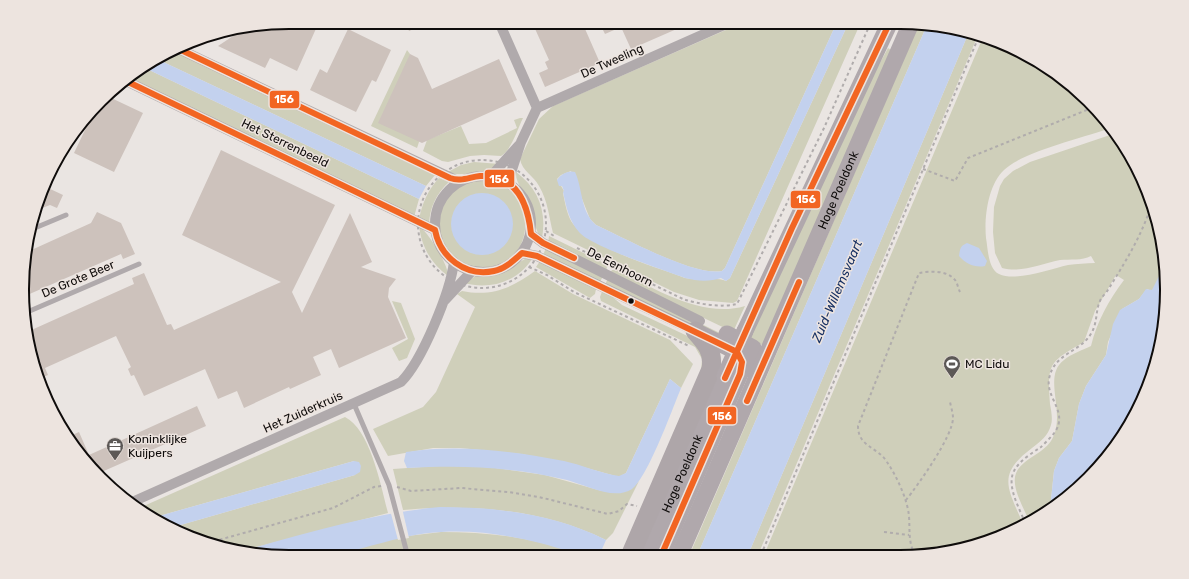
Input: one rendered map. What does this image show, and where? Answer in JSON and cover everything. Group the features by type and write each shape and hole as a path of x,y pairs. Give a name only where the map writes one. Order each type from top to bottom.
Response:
{"highway":[{"name":"Hoge Poeldonk","path":"649,550 745,331 887,29"},
{"name":"Hoge Poeldonk","path":"683,550 908,29"},
{"path":"695,333 744,341 753,348 756,358 755,383"},
{"path":"664,550 742,368 741,356 738,352 695,333"},
{"path":"633,550 711,369 710,349 695,333"}],"street":[{"path":"492,175 508,165 537,108 502,29"},
{"name":"De Tweeling","path":"537,108 715,29"},
{"path":"184,52 440,174 458,181"},
{"name":"Het Sterrenbeeld","path":"131,83 435,230"},
{"path":"508,165 508,182"},
{"path":"492,175 508,182 524,200 529,215 531,234 522,253 512,262 494,271 472,271 463,268 454,262 440,247 435,230 435,218 446,191 458,181 470,176 492,175"},
{"name":"De Eenhoorn","path":"531,234 543,243 695,333"},
{"name":"De Eenhoorn","path":"522,253 537,256 695,333"},
{"name":"Het Zuiderkruis","path":"137,500 401,382 411,372 445,300 454,262"},
{"name":"Het Zuiderkruis","path":"445,300 472,271"}],"lane":[{"path":"37,227 66,215"},
{"name":"De Grote Beer","path":"30,311 139,264"},
{"path":"354,404 389,485 406,550"}],"path":[{"path":"572,245 688,300 730,306 737,304 827,121 868,29"},
{"path":"763,550 977,41"},
{"path":"923,169 954,181 968,158 1088,110"},
{"path":"470,160 492,160 508,165 530,180 541,199 544,209 546,231 543,243 537,256 529,267 509,282 497,286 472,287 450,280 440,273 426,255 421,244 418,222 424,195 440,174 446,169 470,160"},
{"path":"1023,519 1012,486 1014,471 1027,457 1045,443 1058,426 1059,414 1049,393 1049,381 1052,368 1058,360 1084,342 1092,331 1100,298 1106,293 1134,248 1149,214"},
{"path":"546,231 559,239"},
{"path":"529,267 547,274 574,292 594,301 695,333"},
{"path":"912,549 909,535 906,500 887,461 858,435 858,426 919,273 928,271 945,273 956,280 960,292"},
{"path":"906,500 920,481 946,438 953,418 950,402"},
{"path":"219,540 333,508 374,487 389,485 411,491 461,488 508,492 539,497 608,514 619,511 627,504 638,506 635,513"},
{"path":"884,532 909,535"}],"green space":[{"path":"728,29 834,29 725,268 722,271 710,271 694,268 677,262 596,225 590,219 571,171 561,175 557,179 564,191 563,193 568,214 572,222 585,234 597,242 611,250 685,278 718,279 726,281 730,278 846,29 858,29 737,301 733,303 699,300 674,292 553,233 542,192 537,182 523,167 520,159 539,119 553,106"},
{"path":"916,30 925,30 700,550 692,550"},
{"path":"967,38 976,41 760,550 750,550"},
{"path":"981,42 1015,56 1030,64 1058,83 1084,105 1105,130 1025,157 1013,163 999,176 994,184 988,202 986,221 988,253 995,271 999,274 1014,277 1068,265 1095,263 1091,256 1080,259 1060,260 1024,269 1002,268 995,253 993,232 994,207 1000,186 1004,179 1013,171 1030,162 1109,135 1125,159 1140,190 1151,222 1158,263 1158,281 1152,291 1147,289 1139,299 1122,309 1108,342 1106,355 1086,386 1079,404 1072,441 1059,458 1054,471 1051,501 1027,517 1017,494 1015,477 1017,471 1025,462 1047,446 1051,441 1057,419 1054,386 1058,367 1067,358 1091,346 1104,311 1124,280 1116,275 1095,311 1084,342 1064,354 1053,365 1049,380 1052,420 1048,432 1041,441 1013,466 1009,474 1008,483 1010,491 1021,520 983,536 934,548 900,550 766,550"},
{"path":"888,48 891,50 764,346 749,339 867,87"},
{"path":"407,50 410,54 419,142 417,148 371,126"},
{"path":"181,53 435,175 426,186 163,62"},
{"path":"149,70 419,199 414,217 135,80"},
{"path":"523,118 514,139 505,153 501,156 470,156 448,162 442,161 423,151 427,140 461,126 469,144 486,143 517,128 514,120"},
{"path":"474,162 500,164 481,172 459,174 446,173 461,165"},
{"path":"516,172 530,185 539,201 543,219 542,238 537,231 529,202 517,181"},
{"path":"439,178 449,182 434,201 429,224 419,220 420,214 429,192"},
{"path":"481,179 500,184 514,195 522,209 525,224 523,240 515,254 502,264 484,268 465,265 451,256 442,243 439,227 441,211 448,196 462,185"},
{"path":"419,226 428,235 438,250 448,276 437,266 428,254 422,241"},
{"path":"549,236 606,264 606,270 548,243"},
{"path":"546,248 603,276 600,282 543,255"},
{"path":"525,259 532,259 526,267 511,279 493,285 474,285 464,283 476,276 499,273"},
{"path":"540,261 596,289 595,294 590,298 536,267"},
{"path":"612,270 617,270 662,293 695,305 729,309 745,306 733,332 610,273"},
{"path":"535,271 573,294 670,340 693,364 681,388 670,379 626,473 619,477 565,462 521,454 460,448 433,448 388,456 373,429 423,407 436,392 475,307 457,294 462,291 482,293 501,290 518,282"},
{"path":"608,278 730,338 728,343 605,285"},
{"path":"603,289 622,305 698,341 707,356 701,371 702,359 695,347 601,301 600,297"},
{"path":"392,301 401,303 415,339 407,358 399,361 392,348 408,339"},
{"path":"345,417 354,423 368,446 378,474 388,513 254,548 222,541 179,525 355,475 354,461 160,516 145,506"},
{"path":"451,465 481,466 545,475 602,491 632,488 639,481 613,533 606,540 558,521 507,511 455,508 403,510 393,469"},
{"path":"441,532 477,533 530,540 565,550 353,550 399,537"}],"water":[{"path":"834,29 846,29 730,278 726,281 721,278 703,281 685,278 612,251 586,238 579,232 570,218 565,203 564,191 562,186 559,186 557,180 567,172 575,172 584,207 596,225 659,255 695,268 710,271 722,271 725,268"},
{"name":"Zuid-Willemsvaart","path":"925,30 967,38 750,550 700,550"},
{"path":"163,62 426,186 419,199 149,70"},
{"path":"476,193 488,193 504,202 511,212 513,224 511,236 504,246 488,255 476,255 465,250 456,241 451,230 451,218 456,207 465,198"},
{"path":"967,243 979,248 987,261 985,266 971,265 959,256 961,248"},
{"path":"1159,276 1158,324 1155,340 1146,373 1133,405 1116,434 1084,474 1051,501 1054,471 1059,458 1072,441 1079,404 1086,386 1106,355 1113,324 1120,310 1139,299 1146,289 1152,290"},
{"path":"670,379 681,388 672,411 645,471 632,489 625,492 609,493 567,480 527,472 468,467 407,468 404,461 406,452 445,449 485,450 525,454 564,461 619,476 626,473"},
{"path":"354,461 359,462 361,466 360,472 355,475 179,525 160,516"},
{"path":"440,507 461,507 483,508 525,514 566,524 606,540 602,550 565,550 504,535 479,532 441,532 412,536 355,550 290,550 253,548 363,519"}],"pier":[{"path":"402,508 409,538 398,540 390,510"}],"building":[{"path":"316,29 297,71 270,58 265,68 218,46 234,35 255,31"},
{"path":"348,29 391,50 376,82 372,80 356,112 310,90 320,69 327,73"},
{"path":"535,29 585,29 600,63 545,87 539,73 548,69 545,62 549,60"},
{"path":"602,29 616,29 605,34"},
{"path":"622,29 677,29 631,49"},
{"path":"410,54 418,58 432,89 499,59 517,100 422,143 378,123"},
{"path":"113,99 143,113 114,172 74,153 87,127 105,105"},
{"path":"221,150 335,205 292,292 302,313 350,213 372,262 361,267 396,279 389,288 388,297 406,338 339,368 331,349 313,357 321,375 290,389 289,387 244,408 237,391 218,399 205,369 144,396 134,375 131,376 128,369 131,367 116,336 45,368 48,375 44,377 32,330 134,284 132,278 144,273 167,325 171,324 174,330 281,282 182,235"},
{"path":"50,189 63,195 57,208 50,205 42,208"},
{"path":"97,212 121,223 135,254 123,259 121,254 29,294 32,250 91,223"},
{"path":"197,406 206,426 103,471 83,448 73,435 79,432 89,455"}],"transit line":[{"name":"156","path":"725,378 792,228 887,29"},
{"name":"156","path":"184,52 450,178 461,179 480,176 493,177 503,180 512,186 523,202 527,212 531,234 543,243 574,258"},
{"name":"156","path":"131,83 435,230 442,249 456,263 464,268 473,271 494,271 506,266 522,253 537,256 737,352 742,362 740,374 664,550"},
{"name":"156","path":"747,401 799,282"}],"place":[{"name":"MC Lidu","path":"952,379"},
{"name":"Koninklijke Kuijpers","path":"115,461"}]}
